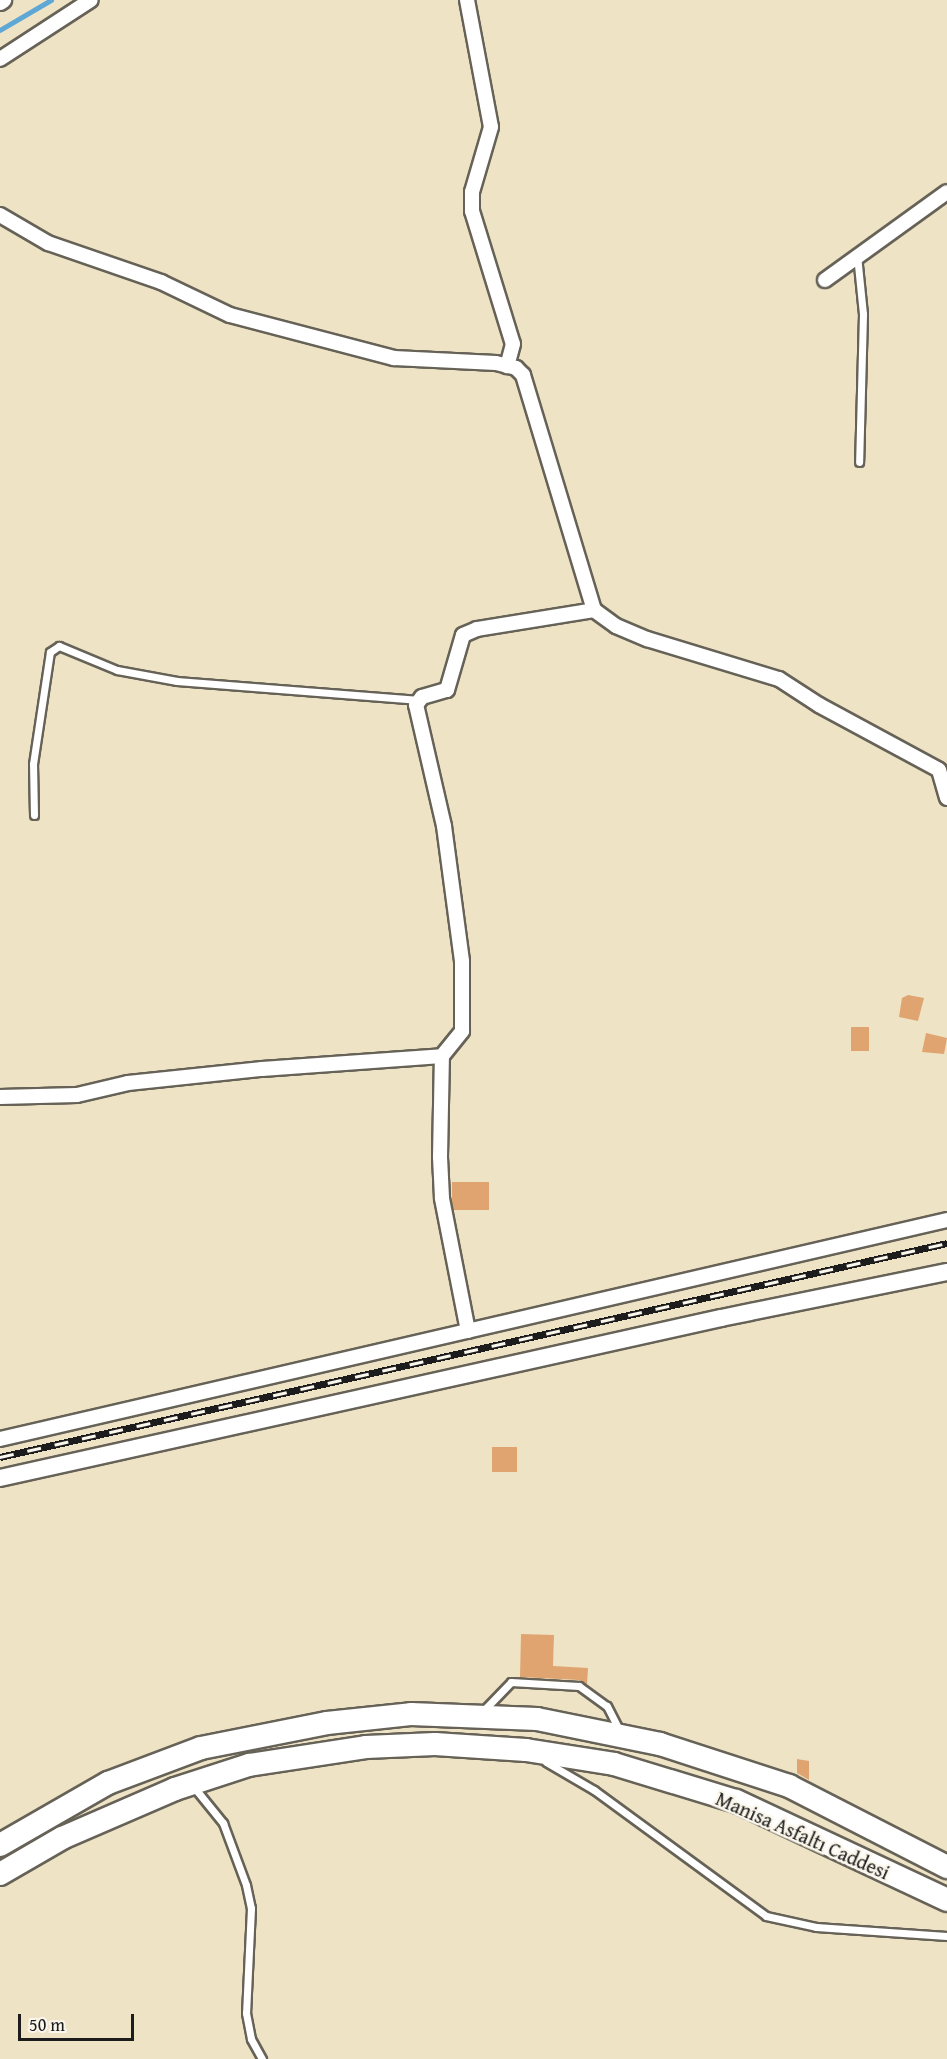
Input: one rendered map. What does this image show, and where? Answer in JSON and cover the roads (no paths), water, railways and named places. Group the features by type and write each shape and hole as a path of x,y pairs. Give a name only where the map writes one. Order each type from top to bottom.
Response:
{"highway":[{"name":"Manisa Asfaltı Caddesi","path":"0,1845 108,1784 201,1748 338,1722 411,1714 537,1719 660,1744 789,1786 947,1867"},
{"name":"Manisa Asfaltı Caddesi","path":"0,1874 62,1838 191,1784 249,1765 366,1746 435,1744 526,1750 614,1764 736,1802 947,1900"}],"street":[{"path":"0,58 91,0"},
{"path":"467,0 491,127 472,192 472,211 513,344 507,366"},
{"path":"825,280 947,192"},
{"path":"0,215 48,243 161,282 230,315 394,358 507,366 523,375 594,610 616,626 647,639 779,679 819,705 939,770 947,798"},
{"path":"468,1331 442,1198 442,1056 458,1038 464,1023 462,961 444,826 416,705 419,700 447,690 463,635 477,629 594,610"},
{"path":"0,1097 77,1095 128,1083 262,1068 442,1056"},
{"path":"0,1439 947,1220"},
{"path":"0,1478 721,1318 947,1272"}],"lane":[{"path":"857,255 863,314 859,462"},
{"path":"34,815 33,764 50,652 59,646 117,670 177,681 419,700"},
{"path":"477,1717 511,1682 579,1686 608,1706 623,1737"},
{"path":"526,1750 594,1790 766,1916 816,1927 947,1936"},
{"path":"191,1784 224,1823 246,1885 251,1908 246,2013 251,2039 262,2059"}],"waterway":[{"path":"0,30 51,0"}],"railway":[{"path":"0,1457 947,1243"}]}
